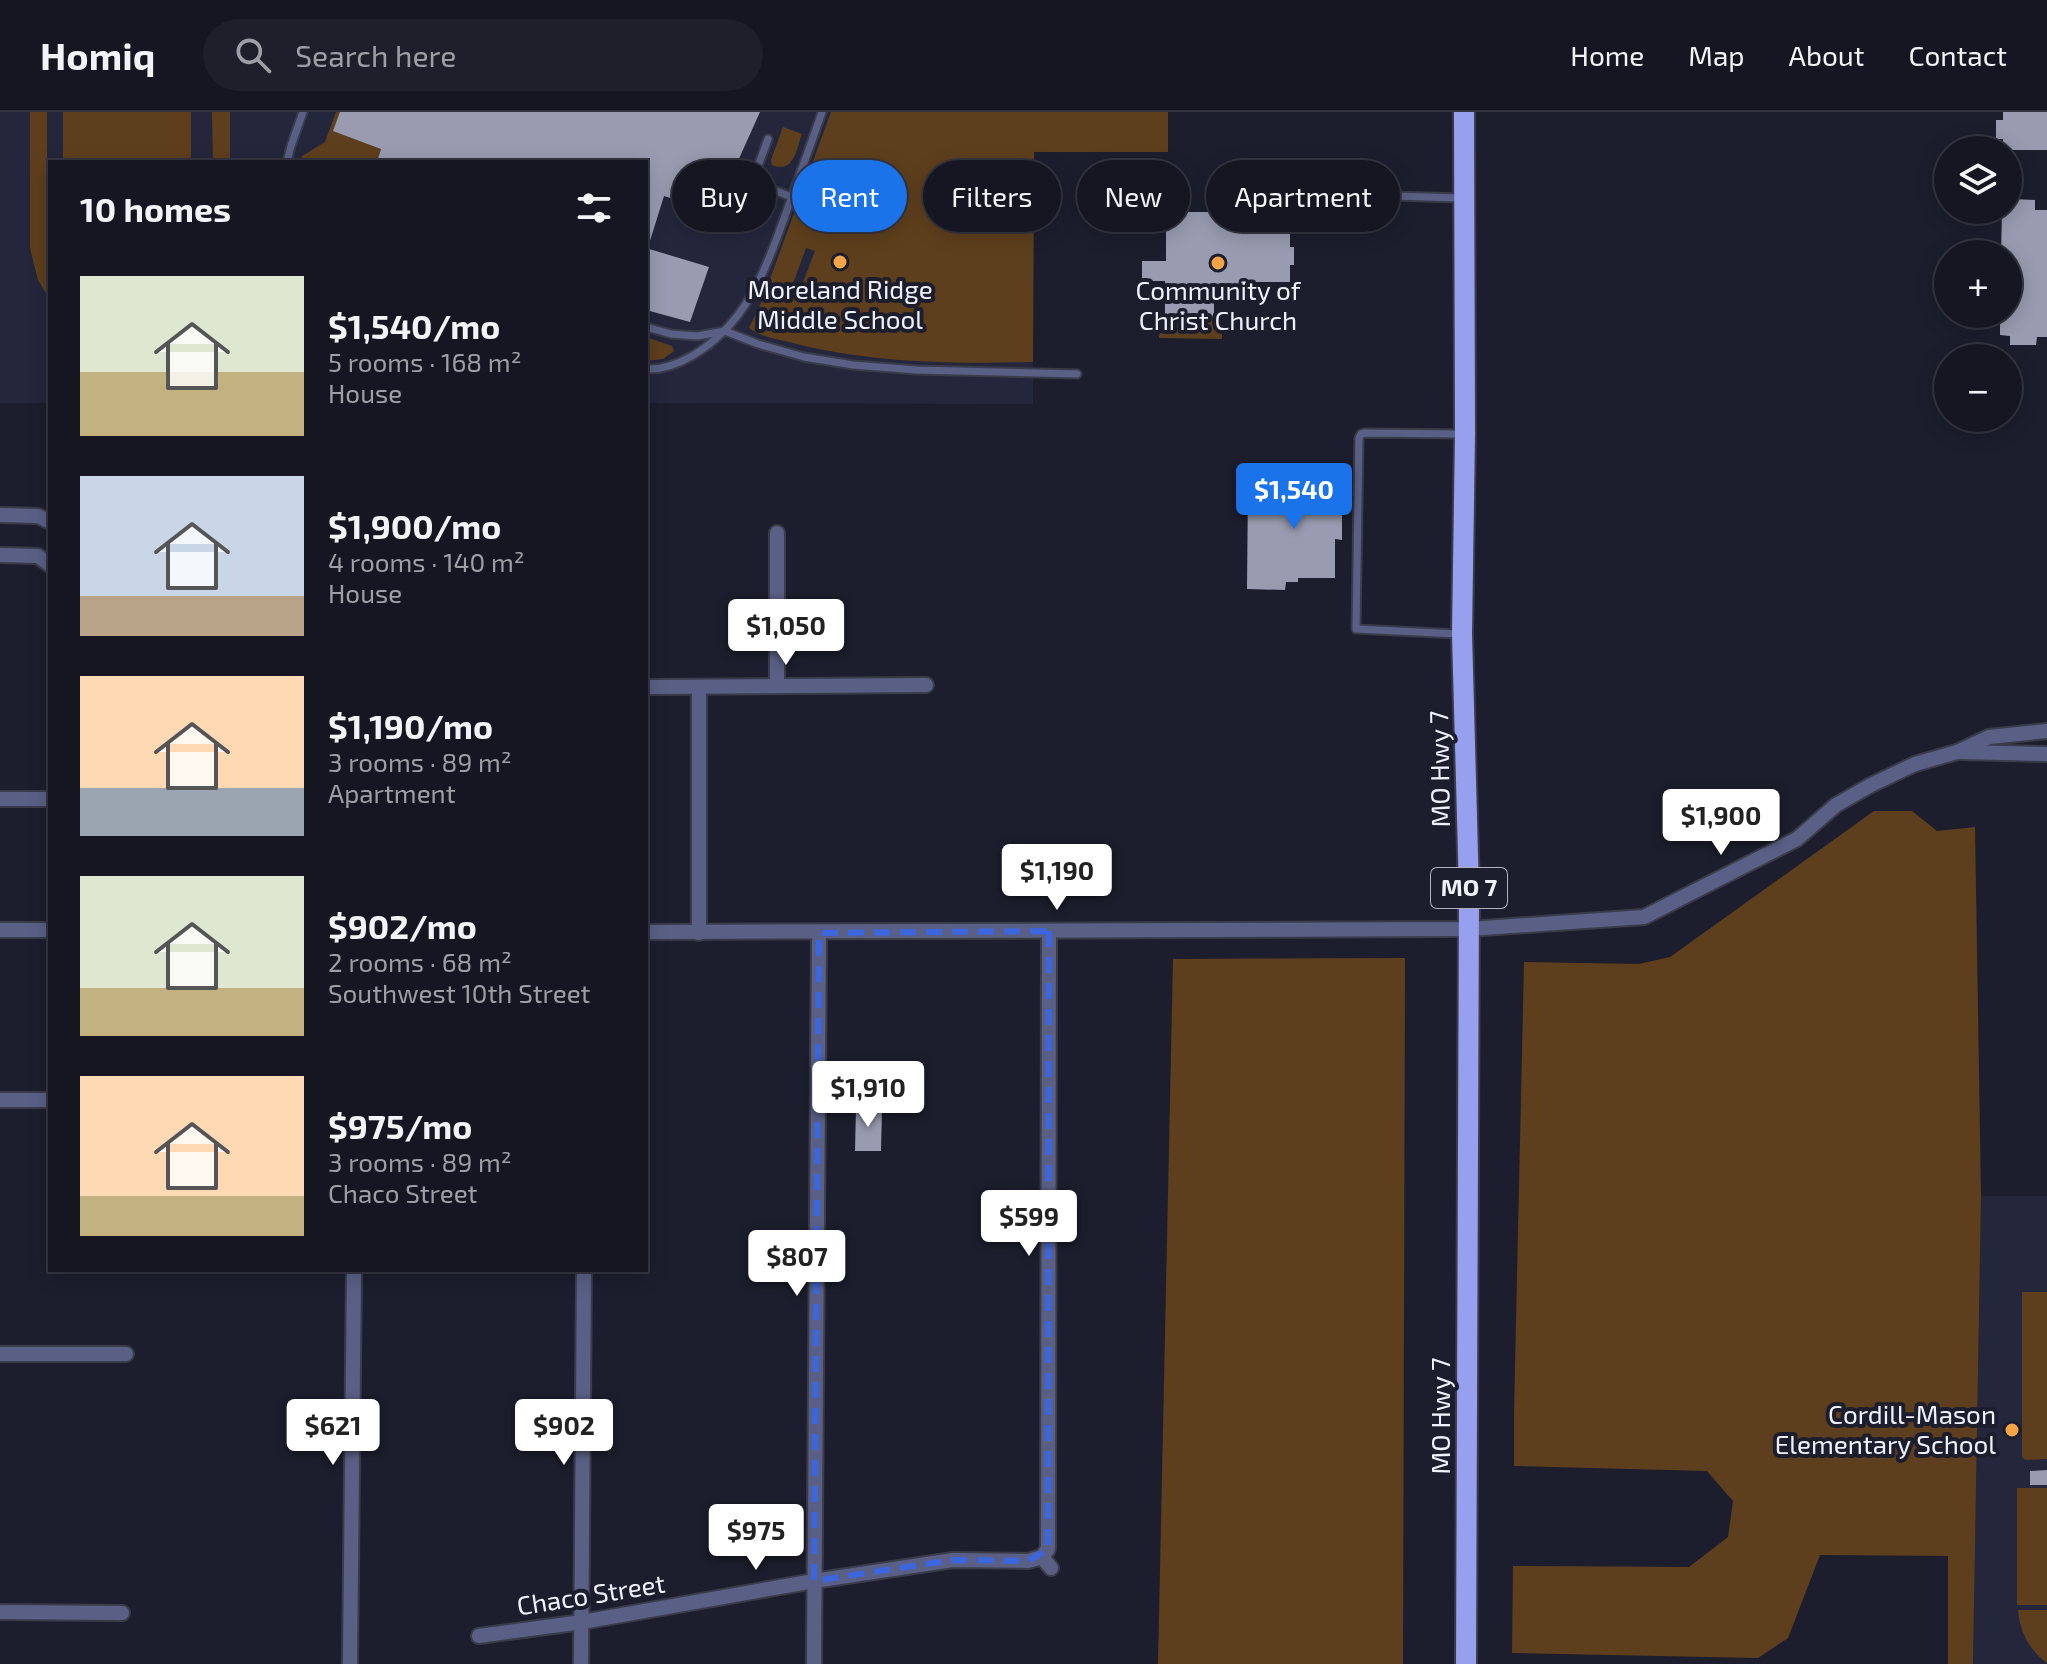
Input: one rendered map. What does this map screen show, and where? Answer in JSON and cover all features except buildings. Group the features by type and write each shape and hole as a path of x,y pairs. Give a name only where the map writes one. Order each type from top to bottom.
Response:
{"main road":[{"name":"MO Hwy 7","path":"1464,112 1462,634 1469,929 1466,1664"}],"street":[{"path":"0,515 38,516 48,521"},
{"path":"777,533 777,686"},
{"path":"0,555 38,556 48,564"},
{"path":"648,687 926,685"},
{"path":"699,687 699,933"},
{"path":"648,932 1469,929 1644,917 1797,839 1836,805 1915,764 1957,752 1989,737 2047,731"},
{"path":"1957,752 2047,754"},
{"path":"0,799 48,799"},
{"path":"0,930 48,930"},
{"name":"Chaco Street","path":"479,1636 582,1622 953,1560 1046,1562 1049,931"},
{"path":"814,1664 819,933"},
{"path":"0,1100 48,1100"},
{"path":"350,1664 354,1272"},
{"path":"581,1664 584,1272"},
{"path":"0,1354 126,1354"},
{"path":"0,1612 122,1613"}],"lane":[{"path":"288,160 303,112"},
{"path":"805,160 822,112"},
{"path":"760,160 768,139"},
{"path":"648,369 657,370 680,363 708,347 747,305 764,273 792,197 776,191"},
{"path":"1400,196 1465,198"},
{"path":"648,328 671,334 697,336 725,331 804,357 853,365 917,370 1077,374"},
{"path":"1462,634 1356,629 1361,434 1465,434"}],"highlighted area":[{"path":"1049,931 1048,1549 1028,1561 953,1560 814,1581 819,933"}],"shaded area":[{"name":"Moreland Ridge Middle School","path":"0,112 1168,112 1168,152 1034,152 1034,160 923,160 923,232 1034,232 1033,404 648,403 648,160 48,160 48,403 0,403"},
{"path":"30,112 47,112 48,297 38,280 30,248"},
{"path":"63,112 191,112 191,160 63,160"},
{"path":"212,112 230,112 230,160 213,160"},
{"path":"336,112 340,112 381,149 378,160 301,160 302,156 325,142"},
{"path":"831,112 1168,112 1168,152 1034,152 1034,160 923,160 923,232 1034,232 1033,362 971,363 879,358 819,349 768,337 749,328 792,219 792,232 907,232 907,160 813,160","holes":["806,248 815,251 799,293 791,289"]},
{"path":"783,127 802,134 790,163 779,167 776,166 776,160 771,160"},
{"path":"1160,316 1222,316 1222,339 1159,338"},
{"path":"648,338 672,346 674,351 663,359 648,361"},
{"path":"1874,811 1912,811 1937,831 1975,827 1981,1196 1973,1664 1948,1664 1948,1556 1820,1555 1788,1638 1758,1658 1512,1653 1513,1566 1689,1567 1728,1537 1733,1501 1707,1471 1514,1466 1524,962 1639,964 1670,957"},
{"path":"1405,958 1403,1664 1158,1664 1173,959"},
{"name":"Cordill-Mason Elementary School","path":"1981,1196 2047,1196 2047,1664 1973,1664"},
{"path":"2022,1292 2047,1292 2047,1459 2025,1460 2022,1457"},
{"path":"2017,1488 2047,1488 2047,1605 2017,1605"},
{"path":"2018,1610 2047,1610 2047,1663 2026,1640"}],"place":[{"name":"Moreland Ridge Middle School","path":"840,262"},
{"name":"Community of Christ Church","path":"1218,263"},
{"name":"Cordill-Mason Elementary School","path":"2012,1430"}]}
